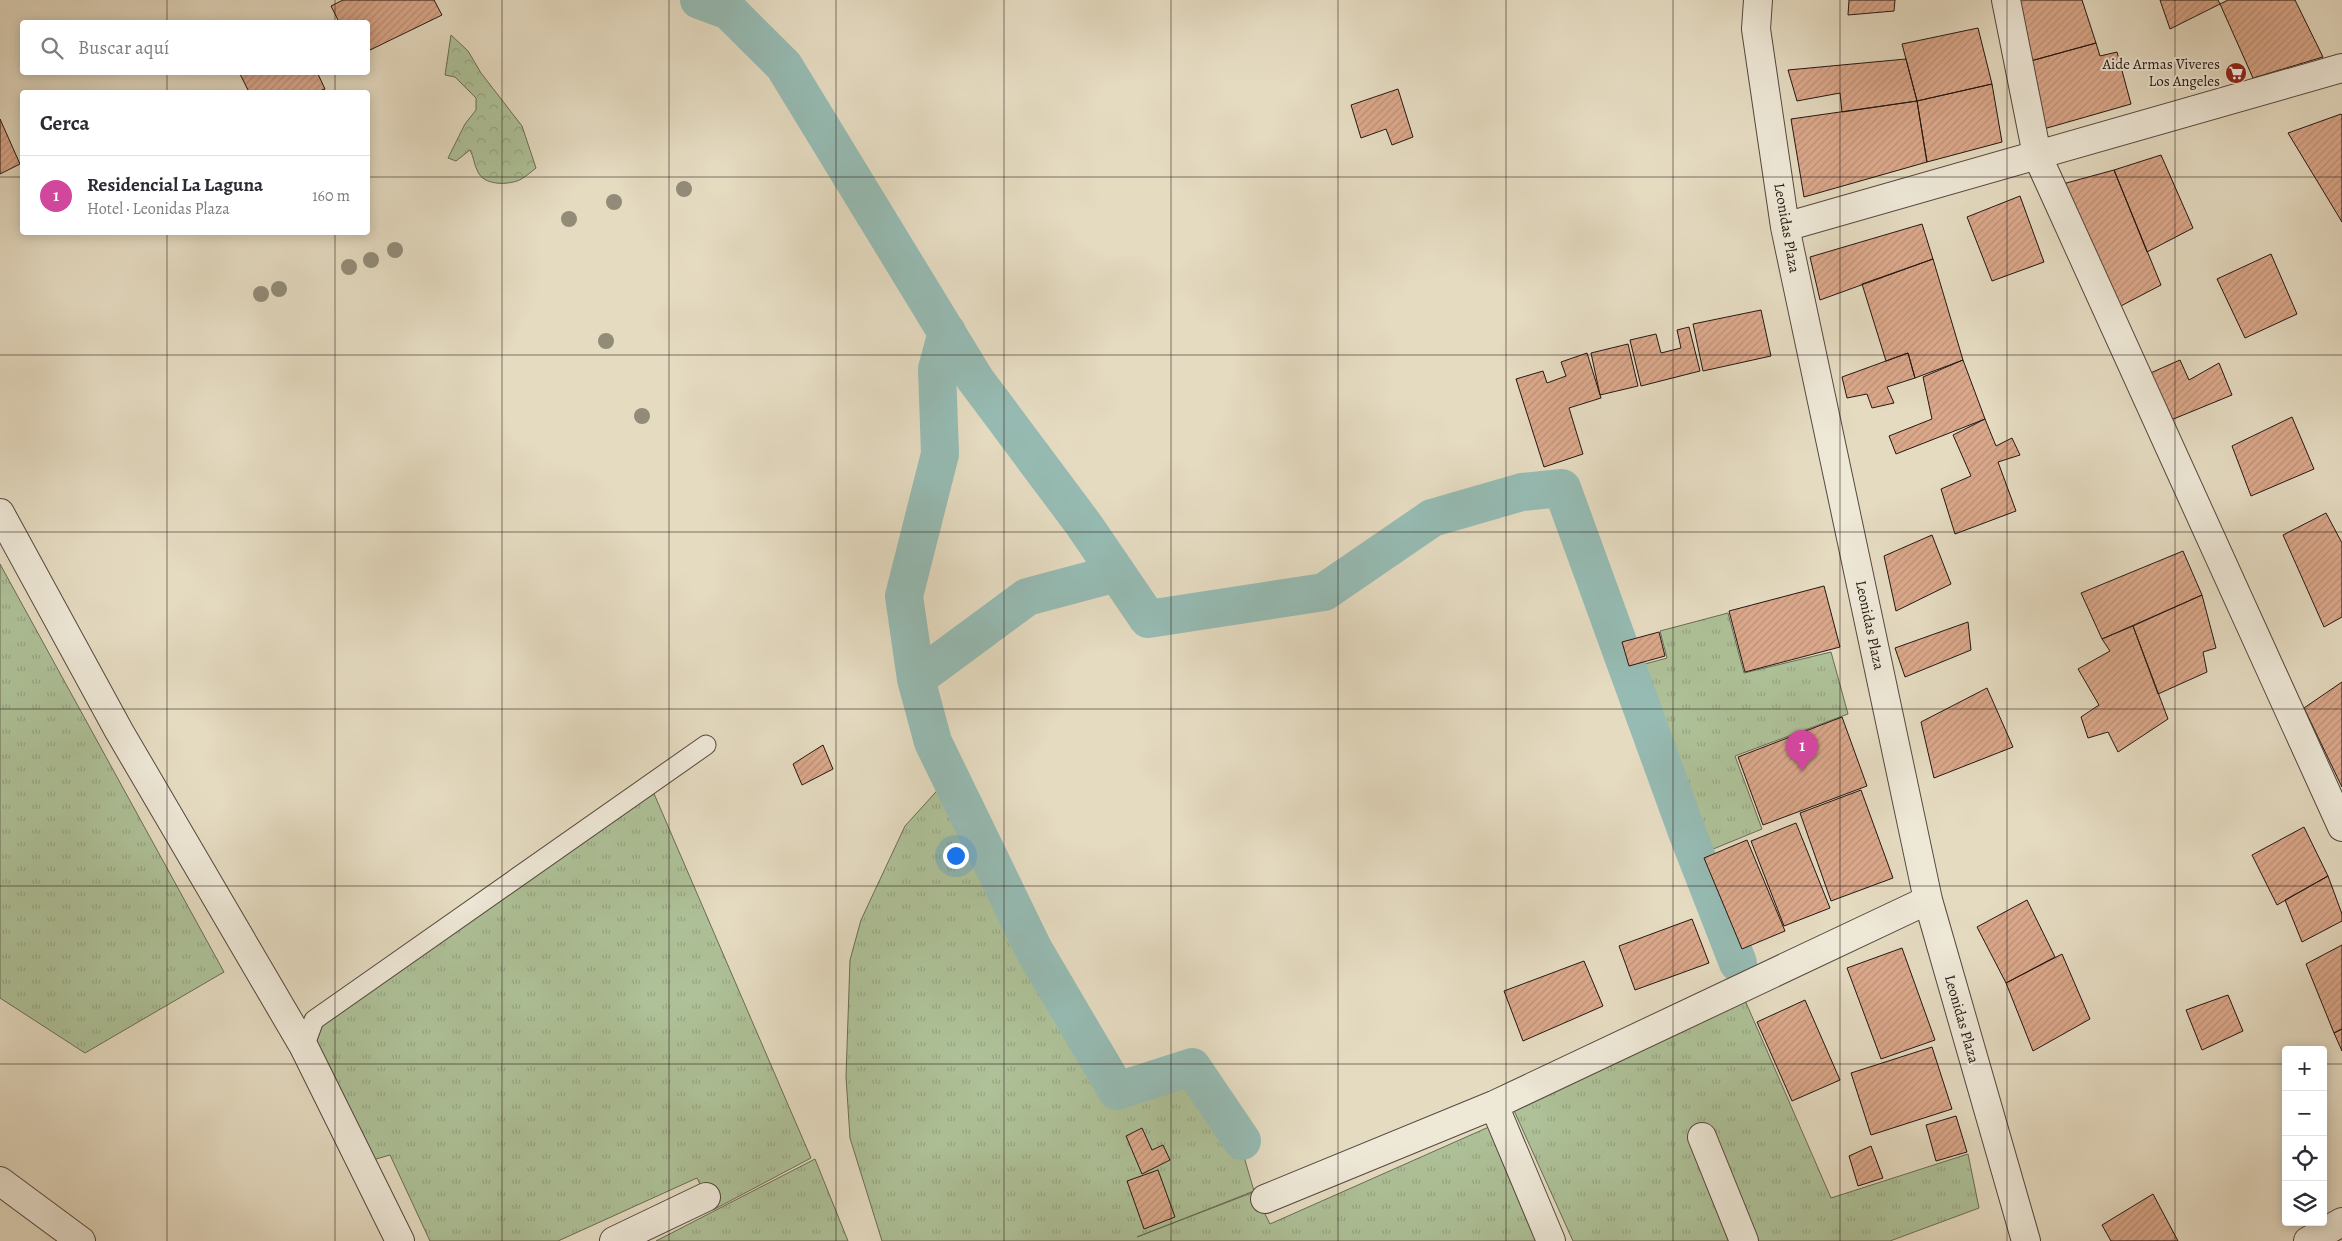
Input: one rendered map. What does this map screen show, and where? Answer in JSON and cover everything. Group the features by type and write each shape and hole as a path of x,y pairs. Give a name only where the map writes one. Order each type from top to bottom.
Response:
{"street":[{"name":"Leonidas Plaza","path":"1758,0 1756,29 1785,227 1928,900 2026,1241"},
{"path":"2006,0 2037,155 2342,827"},
{"path":"1785,227 2342,68"},
{"path":"0,513 119,732 304,1047 400,1241"},
{"path":"1265,1199 1494,1105 1928,900"},
{"path":"1494,1105 1551,1241"},
{"path":"1702,1137 1744,1241"},
{"path":"0,1181 81,1241"},
{"path":"614,1241 706,1198"},
{"path":"2308,1241 2342,1222"}],"lane":[{"path":"304,1047 314,1020 706,745"}],"green space":[{"path":"451,35 468,51 481,73 522,126 536,168 519,180 495,183 485,179 478,172 470,150 456,161 448,158 465,124 476,110 476,98 455,77 445,75"},
{"path":"0,564 224,972 85,1053 0,998"},
{"path":"1728,613 1744,673 1831,652 1848,714 1735,756 1762,829 1701,854 1630,668 1667,658 1660,631"},
{"path":"944,783 950,783 1030,951 1116,1093 1192,1068 1240,1143 1254,1191 1137,1237 1254,1192 1270,1224 1491,1126 1537,1241 882,1241 850,1138 846,1077 850,960 861,920 905,826"},
{"path":"652,789 811,1158 713,1210 697,1178 558,1241 430,1241 390,1155 369,1161 310,1048 319,1023"},
{"path":"1744,998 1831,1198 1968,1154 1979,1208 1890,1241 1573,1241 1511,1104"},
{"path":"815,1159 848,1241 656,1241"}],"building":[{"path":"343,0 434,0 442,15 370,50 370,20 338,20 331,6"},
{"path":"1849,0 1895,0 1894,11 1848,15"},
{"path":"2020,0 2082,0 2096,43 2027,62 2013,2"},
{"path":"2160,0 2218,0 2220,4 2170,29"},
{"path":"2228,0 2295,0 2323,57 2253,78 2220,4"},
{"path":"1978,28 1992,84 1917,101 1902,44"},
{"path":"2096,43 2100,56 2117,52 2131,104 2040,130 2027,62"},
{"path":"1906,59 1917,101 1842,112 1840,93 1797,101 1788,70"},
{"path":"240,75 318,75 325,89 322,90 248,90"},
{"path":"1992,84 2002,142 1927,162 1917,101"},
{"path":"1398,89 1413,137 1392,145 1386,129 1361,138 1351,105"},
{"path":"1917,101 1927,162 1804,197 1791,119"},
{"path":"2342,115 2342,222 2288,133"},
{"path":"0,119 20,164 0,174"},
{"path":"2161,155 2193,228 2147,252 2114,170"},
{"path":"2114,170 2161,285 2117,308 2059,185"},
{"path":"2020,196 2044,262 1992,281 1967,217"},
{"path":"1922,224 1933,259 1820,300 1810,257"},
{"path":"2271,254 2297,314 2245,338 2217,279"},
{"path":"1933,259 1963,360 1915,378 1908,353 1886,361 1862,284"},
{"path":"1761,310 1771,356 1703,371 1693,324"},
{"path":"1689,327 1700,371 1641,386 1630,340 1656,334 1661,353 1681,348 1677,330"},
{"path":"1628,344 1638,386 1600,395 1591,353"},
{"path":"1587,353 1601,398 1569,408 1583,454 1544,467 1516,379 1543,371 1547,383 1566,376 1561,362"},
{"path":"1908,353 1915,378 1887,387 1894,403 1872,408 1867,394 1847,398 1842,377"},
{"path":"1963,360 1985,419 1896,454 1889,436 1932,419 1923,377"},
{"path":"2180,360 2189,380 2219,363 2232,395 2171,420 2146,375"},
{"path":"2292,417 2314,469 2251,496 2232,446"},
{"path":"1985,419 1996,446 2012,438 2020,455 1998,462 2016,511 1955,534 1941,489 1971,476 1953,435"},
{"path":"2326,513 2342,543 2342,617 2324,627 2283,535"},
{"path":"1932,535 1951,584 1896,611 1884,556"},
{"path":"2183,551 2202,595 2102,639 2081,593"},
{"path":"1824,586 1840,647 1745,672 1729,611"},
{"path":"2202,595 2216,648 2203,652 2207,672 2158,694 2133,626"},
{"path":"1968,622 1971,650 1905,677 1895,648"},
{"path":"2133,626 2168,719 2118,752 2108,732 2088,738 2081,717 2099,705 2078,669 2110,651 2102,639"},
{"path":"1659,632 1665,656 1629,666 1622,642"},
{"path":"2342,682 2342,787 2304,708"},
{"path":"1987,688 2013,747 1934,778 1921,722"},
{"path":"1842,717 1867,786 1763,825 1738,757"},
{"path":"823,745 833,769 802,785 793,764"},
{"path":"1861,790 1893,878 1831,901 1800,813"},
{"path":"1796,823 1830,908 1784,926 1751,841"},
{"path":"2304,827 2328,876 2277,905 2252,855"},
{"path":"1747,840 1785,931 1742,949 1704,858"},
{"path":"2328,876 2342,914 2342,921 2302,942 2285,900"},
{"path":"2027,900 2055,957 2006,983 1977,927"},
{"path":"1692,919 1709,963 1635,990 1619,946"},
{"path":"2342,945 2342,1029 2334,1033 2306,964"},
{"path":"1902,948 1935,1040 1881,1059 1847,968"},
{"path":"2062,954 2090,1019 2033,1051 2006,983"},
{"path":"1584,961 1603,1006 1523,1041 1504,991"},
{"path":"2228,995 2243,1031 2202,1050 2186,1010"},
{"path":"1805,1000 1840,1080 1792,1101 1757,1022"},
{"path":"2342,1029 2342,1051 2334,1033"},
{"path":"1932,1047 1952,1109 1871,1135 1851,1073"},
{"path":"1956,1116 1967,1152 1936,1161 1926,1125"},
{"path":"1142,1128 1152,1150 1163,1145 1170,1160 1142,1174 1126,1136"},
{"path":"1871,1146 1883,1178 1858,1186 1849,1156"},
{"path":"1158,1170 1175,1217 1144,1229 1127,1181"},
{"path":"2153,1194 2178,1241 2111,1241 2102,1225"}],"waterway":[{"path":"699,0 729,11 784,66 975,379 1084,525 1148,619 1324,592 1432,518 1522,492 1562,488 1687,832 1738,963"},
{"path":"916,679 904,596 940,454 937,369 947,332"},
{"path":"1117,573 1027,597 916,679 933,742 1034,950 1117,1091 1192,1067 1242,1141"}],"place":[{"name":"Aide Armas Viveres Los Angeles","path":"2236,73"},
{"name":"Residencial La Laguna","path":"1802,771"}]}
